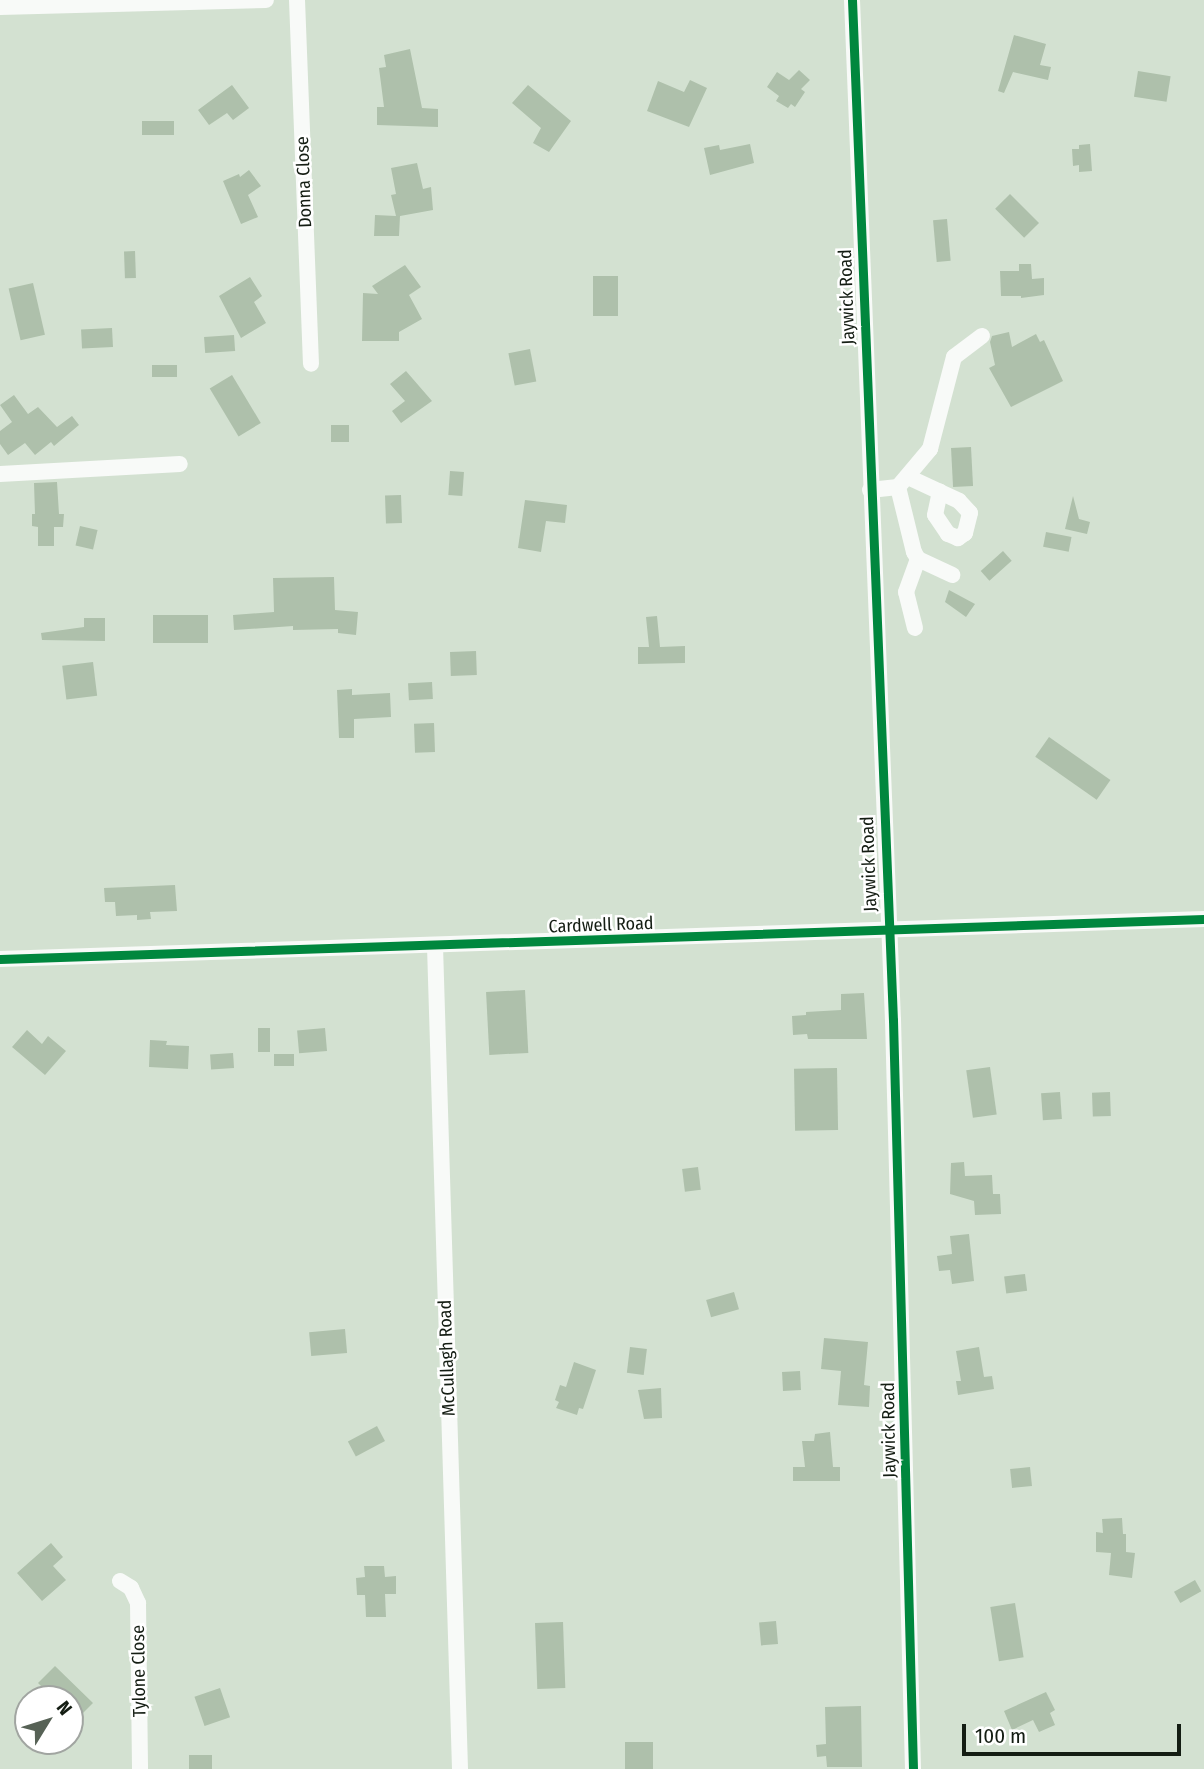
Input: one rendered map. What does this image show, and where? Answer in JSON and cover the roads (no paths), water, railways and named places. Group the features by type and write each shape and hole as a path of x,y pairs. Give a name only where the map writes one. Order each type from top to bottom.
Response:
{"street":[{"path":"0,7 266,0"},
{"name":"Donna Close","path":"297,0 311,364"},
{"name":"Jaywick Road","path":"852,0 887,929 893,1020 913,1769"},
{"path":"953,575 918,559 914,552 903,482 930,449 954,357 982,336"},
{"path":"0,474 180,464"},
{"path":"870,490 903,482 940,492"},
{"path":"915,628 906,592 918,559"},
{"name":"Cardwell Road","path":"0,960 1204,919"},
{"name":"McCullagh Road","path":"435,946 460,1769"},
{"name":"Tylone Close","path":"120,1581 131,1588 138,1604 140,1769"}]}
